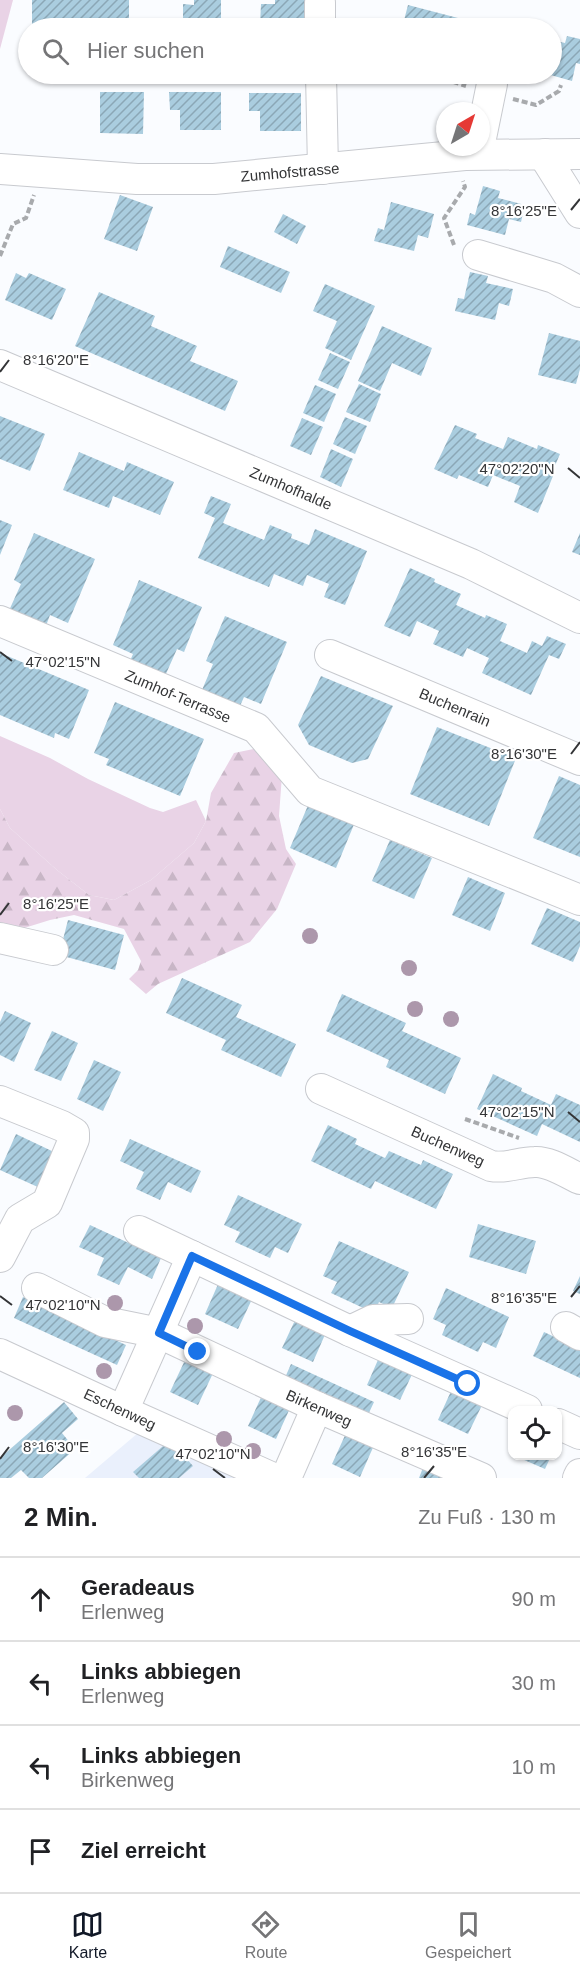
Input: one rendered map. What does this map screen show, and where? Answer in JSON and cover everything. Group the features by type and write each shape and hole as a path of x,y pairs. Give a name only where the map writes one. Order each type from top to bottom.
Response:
{"street":[{"path":"321,84 323,169"},
{"path":"488,102 492,84"},
{"name":"Zumhofstrasse","path":"490,153 580,153"},
{"path":"545,154 580,213"},
{"name":"Zumhofstrasse","path":"0,170 136,179 203,180 447,156"},
{"path":"466,251 554,278 580,292"},
{"name":"Zumhofhalde","path":"0,364 471,564 580,618"},
{"name":"Zumhof-Terrasse","path":"0,621 256,728 310,791 580,900"},
{"name":"Buchenrain","path":"330,655 580,760"},
{"path":"0,938 53,950"},
{"name":"Buchenweg","path":"321,1089 491,1166 503,1168 532,1161 542,1162 580,1179"},
{"path":"0,1101 62,1126 74,1133 74,1139 47,1203 20,1219 0,1257"},
{"path":"139,1231 350,1331 518,1406"},
{"path":"123,1411 192,1256"},
{"name":"Birkenweg","path":"37,1288 105,1322 159,1333 317,1407 481,1478"},
{"path":"350,1331 373,1320 408,1319"},
{"name":"Eschenweg","path":"0,1354 273,1478"},
{"path":"286,1478 317,1407"},
{"path":"562,1426 580,1434"},
{"path":"578,1478 580,1474"}],"path":[{"path":"466,251 444,218 465,187 475,156"},
{"path":"0,256 13,224 26,218 35,191"}],"shaded area":[{"path":"145,1427 257,1478 85,1478"}],"green space":[{"path":"0,0 13,0 0,49"},
{"path":"0,736 50,758 150,808 163,812 196,800 206,821 194,843 151,880 114,900 89,895 10,828 0,809"},
{"path":"263,747 282,775 279,816 286,849 296,864 277,909 250,942 158,984 146,994 129,979 138,970 141,961 124,929 74,915 21,929 0,926 0,809 10,828 57,870 89,895 114,900 151,880 194,843 206,821 211,793 234,753"}],"building":[{"path":"32,0 129,0 129,18 32,18"},
{"path":"194,0 221,0 221,18 183,18 183,4 194,5"},
{"path":"275,0 309,0 308,18 260,18 261,4 275,4"},
{"path":"408,5 458,18 405,18"},
{"path":"567,36 580,39 580,64 576,63 572,81 562,78 562,42 565,43"},
{"path":"100,92 144,92 143,134 100,133"},
{"path":"169,92 221,92 221,130 180,130 180,110 170,110"},
{"path":"249,93 301,93 301,131 260,131 260,111 249,111"},
{"path":"483,186 500,191 498,198 525,205 521,222 509,219 505,235 467,225 470,213 475,215"},
{"path":"120,195 153,207 137,251 104,239"},
{"path":"391,202 434,214 428,238 418,235 414,251 374,241 378,228 384,230"},
{"path":"283,214 306,226 297,244 274,232"},
{"path":"228,246 290,272 281,293 220,267"},
{"path":"470,272 488,276 486,283 513,289 509,306 499,303 495,320 455,311 458,298 464,299"},
{"path":"16,273 26,278 29,273 66,289 52,320 5,300"},
{"path":"325,284 375,306 351,360 325,348 337,321 313,311"},
{"path":"99,292 155,316 151,326 197,346 190,361 238,381 225,411 75,346"},
{"path":"382,326 432,348 421,376 392,363 380,391 358,381"},
{"path":"549,333 580,341 580,369 576,384 538,375"},
{"path":"330,353 350,362 338,389 318,380"},
{"path":"359,384 381,394 370,422 346,412"},
{"path":"315,385 336,394 324,422 303,413"},
{"path":"0,416 45,434 30,471 0,459"},
{"path":"345,417 367,426 355,454 333,444"},
{"path":"302,418 323,427 311,455 290,446"},
{"path":"455,425 477,434 475,438 503,449 508,437 537,449 538,445 560,454 538,513 514,502 520,486 493,475 488,487 459,475 457,479 434,469"},
{"path":"331,449 353,459 341,487 320,477"},
{"path":"79,452 124,471 127,462 174,482 160,515 113,496 109,508 63,490"},
{"path":"211,496 231,504 223,523 264,540 270,525 292,534 291,538 309,545 315,529 367,551 345,605 324,597 329,584 307,575 303,586 274,574 269,587 198,558 215,518 204,513"},
{"path":"0,520 12,525 0,555"},
{"path":"34,533 95,559 68,623 50,615 44,631 7,615 21,584 14,580"},
{"path":"580,533 580,555 572,552"},
{"path":"410,568 461,594 456,605 485,618 486,615 507,624 500,641 527,653 532,641 542,646 547,636 566,644 559,659 549,655 531,695 482,673 489,658 467,648 463,657 433,644 439,631 417,621 410,637 384,626"},
{"path":"139,580 202,607 184,652 177,649 165,676 130,661 133,654 113,645"},
{"path":"225,616 287,642 261,704 244,697 240,706 202,690 213,664 206,661"},
{"path":"0,653 89,690 69,739 55,733 54,738 0,715"},
{"path":"321,676 393,706 368,759 352,763 309,745 298,725"},
{"path":"115,702 204,739 180,796 106,765 109,759 94,753"},
{"path":"437,727 516,758 489,826 410,794"},
{"path":"559,776 580,785 580,857 533,838"},
{"path":"309,803 355,822 336,868 290,848"},
{"path":"390,840 432,858 414,899 372,881"},
{"path":"468,877 505,893 490,931 452,915"},
{"path":"547,908 580,922 580,946 573,962 531,944"},
{"path":"68,920 124,935 115,970 59,955"},
{"path":"182,978 242,1005 236,1017 296,1044 281,1077 221,1050 226,1040 166,1013"},
{"path":"342,994 406,1023 402,1031 461,1058 445,1094 386,1067 389,1060 326,1031"},
{"path":"5,1011 31,1023 14,1062 0,1055 0,1022"},
{"path":"52,1031 78,1043 61,1081 34,1070"},
{"path":"94,1060 121,1072 103,1111 77,1099"},
{"path":"493,1074 551,1105 556,1094 580,1105 580,1142 542,1124 537,1136 477,1109"},
{"path":"328,1125 357,1139 355,1144 385,1158 389,1151 421,1165 423,1160 453,1174 436,1209 375,1181 371,1189 311,1161"},
{"path":"16,1134 56,1153 40,1188 0,1170"},
{"path":"130,1139 201,1171 191,1193 168,1182 160,1200 136,1189 144,1172 120,1161"},
{"path":"238,1195 302,1224 288,1253 275,1247 270,1258 235,1242 240,1232 224,1225"},
{"path":"478,1224 536,1241 526,1274 469,1257"},
{"path":"90,1225 161,1258 152,1279 128,1267 119,1285 97,1275 104,1258 79,1247"},
{"path":"339,1241 409,1272 392,1308 379,1302 374,1313 331,1293 337,1282 323,1276"},
{"path":"580,1276 580,1294 573,1291"},
{"path":"219,1282 253,1297 238,1329 205,1314"},
{"path":"446,1288 509,1317 496,1348 483,1342 478,1352 442,1335 446,1325 433,1319"},
{"path":"23,1297 126,1345 117,1365 14,1318"},
{"path":"297,1316 327,1330 313,1362 282,1348"},
{"path":"544,1332 580,1349 580,1378 533,1356"},
{"path":"381,1353 415,1368 400,1400 367,1385"},
{"path":"186,1358 214,1371 198,1405 170,1392"},
{"path":"291,1364 374,1402 367,1417 284,1380"},
{"path":"452,1389 483,1403 468,1434 438,1420"},
{"path":"263,1393 291,1406 276,1439 248,1426"},
{"path":"64,1402 78,1419 62,1433 75,1449 42,1478 29,1478 21,1470 11,1478 0,1478 0,1458"},
{"path":"347,1431 375,1443 360,1477 332,1464"},
{"path":"170,1440 193,1466 179,1478 139,1478 133,1472"},
{"path":"524,1460 549,1460 545,1469"},
{"path":"424,1465 447,1478 419,1478"}],"route":[{"path":"198,1352 159,1333 192,1256 468,1384"}]}
